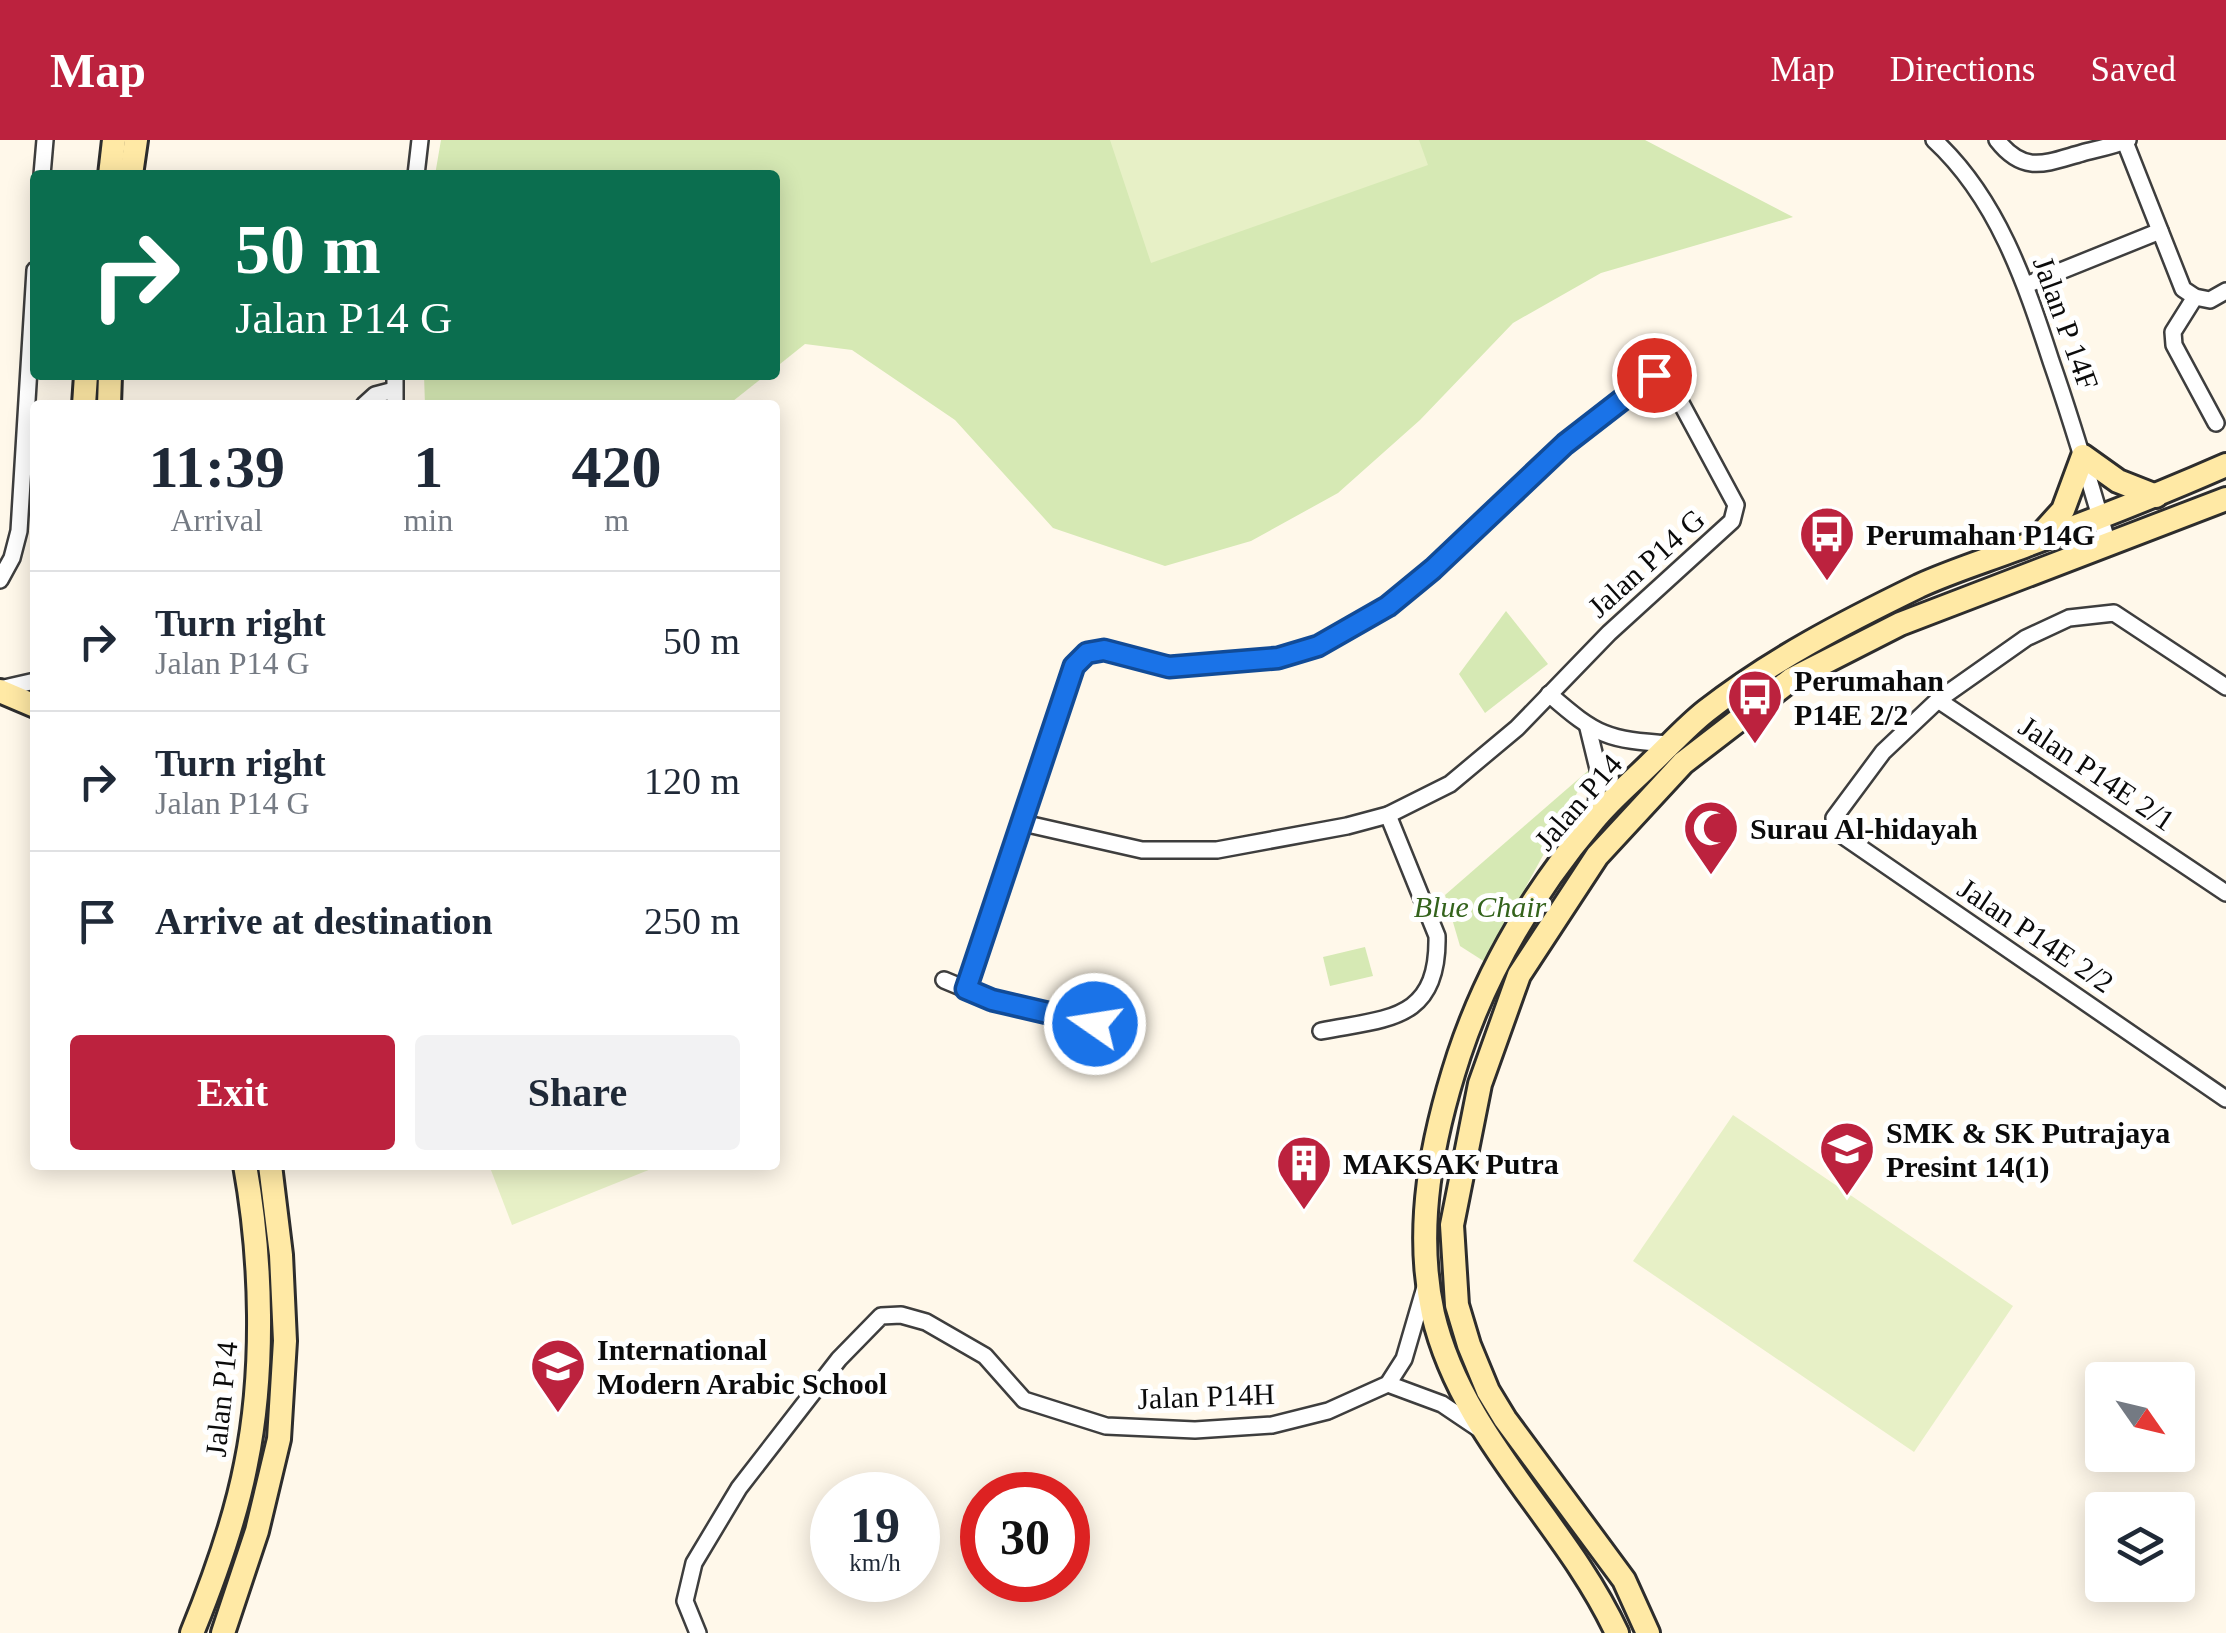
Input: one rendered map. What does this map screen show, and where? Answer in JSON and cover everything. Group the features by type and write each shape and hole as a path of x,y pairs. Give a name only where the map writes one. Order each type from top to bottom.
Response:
{"main road":[{"path":"111,170 114,140"},
{"path":"132,170 136,140"},
{"path":"2033,543 2063,510 2083,456 2118,481 2156,496"},
{"name":"Jalan P14","path":"1617,1633 1601,1598 1556,1530 1482,1432 1445,1354 1427,1278 1424,1231 1430,1166 1453,1074 1473,1012 1514,930 1595,818 1704,712 1790,653 1923,584 2156,496 2226,465"},
{"name":"Jalan P14","path":"1648,1633 1624,1580 1504,1419 1469,1345 1458,1306 1452,1226 1480,1084 1519,975 1597,856 1648,800 1683,763 1792,679 1900,624 2226,499"},
{"path":"0,690 30,704"},
{"name":"Jalan P14","path":"192,1633 223,1548 246,1464 255,1398 259,1326 245,1170"},
{"name":"Jalan P14","path":"223,1633 257,1531 279,1439 285,1341 281,1255 271,1170"}],"street":[{"path":"42,170 45,140"},
{"path":"417,170 420,140"},
{"name":"Jalan P 14F","path":"1934,140 1981,195 2026,285 2108,544"},
{"path":"1997,140 2008,154 2044,165 2126,141 2182,289 2210,300 2226,291"},
{"path":"2026,285 2160,231"},
{"path":"2195,297 2172,332 2174,346 2216,424"},
{"path":"0,580 12,558 18,531 30,347"},
{"name":"Jalan P14 G","path":"966,989 1074,666 1087,653 1104,650 1169,667 1278,658 1318,646 1388,606 1433,569 1565,444 1654,375 1666,377 1736,505 1732,521 1661,584 1517,728 1450,784 1388,815 1218,850 1142,850 1023,823"},
{"path":"370,400 394,390"},
{"name":"Jalan P14E 2/2","path":"2226,688 2114,613 2069,618 2026,638 1938,700 1883,752 1834,818 1836,831 2226,1099"},
{"path":"0,690 30,683"},
{"path":"1549,694 1588,728 1625,741 1671,744"},
{"name":"Jalan P14E 2/1","path":"1938,700 2226,892"},
{"path":"1588,728 1599,773 1595,818"},
{"path":"1321,1031 1404,1014 1428,988 1437,954 1437,936 1388,815"},
{"path":"944,980 992,1000 1095,1024"},
{"path":"1427,1278 1404,1358 1388,1384 1442,1404 1482,1432"},
{"name":"Jalan P14H","path":"698,1633 686,1601 694,1562 739,1488 839,1359 880,1316 902,1315 926,1322 985,1356 1024,1400 1106,1426 1195,1430 1272,1426 1328,1411 1388,1384"}],"green space":[{"path":"441,140 1645,140 1793,217 1601,273 1513,323 1420,420 1338,493 1251,541 1165,566 1053,528 955,420 852,350 805,344 780,364 780,170 436,170"},
{"path":"1110,140 1419,140 1428,165 1151,263"},
{"path":"424,380 760,380 734,400 425,400"},
{"path":"1506,611 1548,664 1485,713 1459,674"},
{"name":"Blue Chair","path":"1590,769 1485,962 1460,946 1445,895"},
{"path":"1365,947 1373,976 1330,986 1323,957"},
{"path":"1733,1115 2013,1306 1914,1452 1633,1261"},
{"path":"491,1170 649,1170 512,1225"}],"place":[{"name":"Perumahan P14G","path":"1827,583"},
{"name":"Perumahan P14E 2/2","path":"1755,746"},
{"name":"Surau Al-hidayah","path":"1711,877"},
{"name":"SMK & SK Putrajaya Presint 14(1)","path":"1847,1198"},
{"name":"MAKSAK Putra","path":"1304,1212"},
{"name":"International Modern Arabic School","path":"558,1415"}],"route":[{"path":"1095,1024 992,1000 966,989 1074,666 1087,653 1104,650 1169,667 1278,658 1318,646 1388,606 1433,569 1565,444 1654,375"}]}
